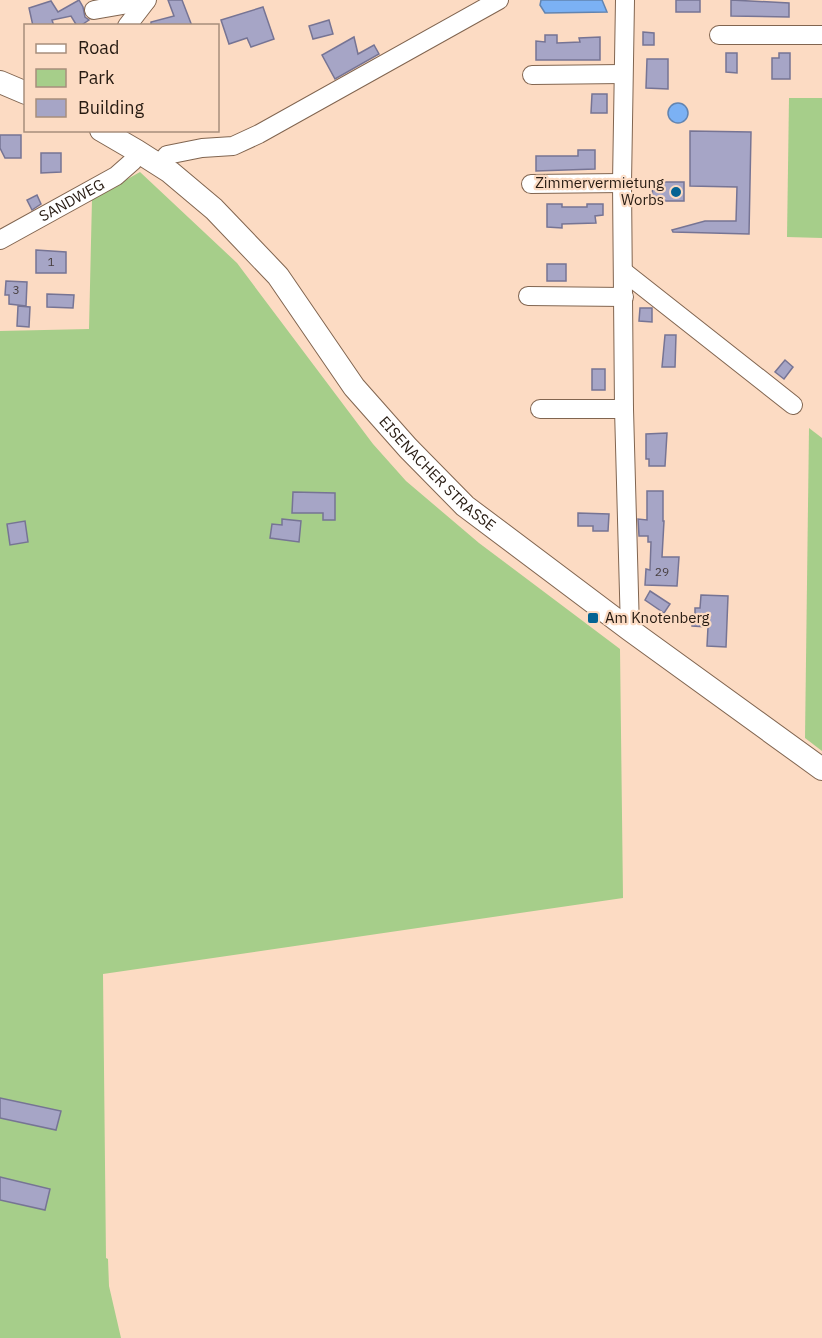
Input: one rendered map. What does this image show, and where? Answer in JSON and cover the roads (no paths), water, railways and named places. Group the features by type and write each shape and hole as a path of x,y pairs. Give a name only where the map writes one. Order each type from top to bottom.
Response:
{"main road":[{"path":"0,82 24,92"},
{"name":"EISENACHER STRASSE","path":"104,132 159,165 214,209 278,276 354,387 408,448 465,506 630,630 822,769"}],"street":[{"path":"159,165 167,155 202,148 232,146 259,134 499,0"},
{"path":"625,0 622,183 624,409 630,630"},
{"path":"103,24 91,5 146,1"},
{"path":"129,24 146,1"},
{"path":"719,35 822,35"},
{"path":"532,75 623,74"},
{"name":"SANDWEG","path":"0,240 116,176 133,160 137,151"},
{"path":"531,184 622,183"},
{"path":"623,271 793,405"},
{"path":"528,296 624,297"},
{"path":"540,409 624,409"}],"water":[{"path":"541,0 602,0 607,12 545,13 540,5"},
{"path":"678,103 685,106 688,113 685,120 678,123 671,120 668,113 671,106"}],"place":[{"name":"Zimmervermietung Worbs","path":"676,192"},
{"name":"Am Knotenberg","path":"593,618"}]}
